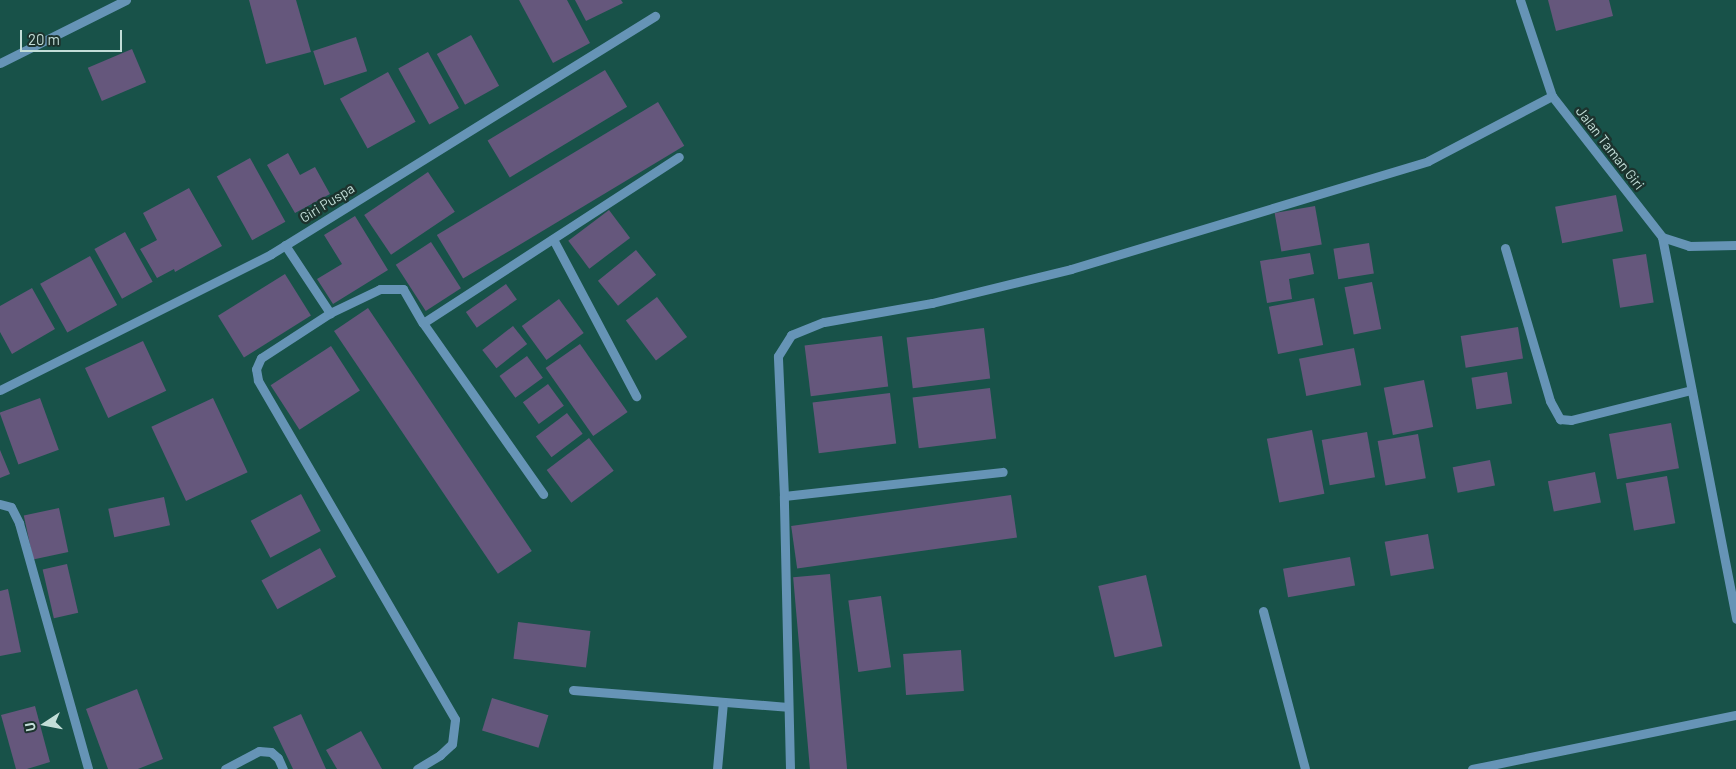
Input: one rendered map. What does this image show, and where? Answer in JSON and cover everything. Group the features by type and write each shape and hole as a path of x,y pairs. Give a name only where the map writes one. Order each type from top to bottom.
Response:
{"street":[{"path":"0,63 126,0"},
{"name":"Jalan Taman Giri","path":"1520,0 1552,96 1662,237"},
{"name":"Giri Puspa","path":"0,390 285,245 655,16"},
{"path":"790,769 787,708 784,496 778,356 791,335 824,322 932,303 1071,269 1428,161 1552,96"},
{"path":"423,323 679,157"},
{"path":"1736,245 1688,246 1662,237 1736,619"},
{"path":"553,239 636,396"},
{"path":"285,245 330,314"},
{"path":"1505,248 1550,401 1560,419 1572,420 1691,390"},
{"path":"417,769 440,755 452,744 455,719 258,380 256,369 261,358 330,314 380,289 403,289 423,323 543,494"},
{"path":"784,496 1003,472"},
{"path":"0,504 11,507 19,523 88,769"},
{"path":"1262,610 1305,769"},
{"path":"573,690 787,708"},
{"path":"717,769 724,702"},
{"path":"1472,769 1736,715"},
{"path":"225,769 259,751 271,752 278,758 283,769"}],"building":[{"path":"249,0 296,0 311,52 266,64"},
{"path":"519,0 567,0 590,43 553,63"},
{"path":"575,0 621,0 623,3 586,21"},
{"path":"1548,0 1609,0 1613,16 1556,31"},
{"path":"471,35 499,86 465,105 437,54"},
{"path":"356,37 367,71 324,85 313,51"},
{"path":"132,49 146,82 102,101 88,68"},
{"path":"428,52 459,108 429,124 398,68"},
{"path":"605,70 627,107 510,177 488,141"},
{"path":"388,72 416,122 368,149 340,99"},
{"path":"658,102 684,146 463,279 437,235"},
{"path":"288,153 300,175 315,167 330,194 295,213 267,165"},
{"path":"250,158 285,222 252,240 217,176"},
{"path":"428,172 455,212 391,255 364,215"},
{"path":"189,188 222,246 175,272 174,269 157,278 140,249 157,240 143,213"},
{"path":"1616,195 1623,231 1562,243 1555,207"},
{"path":"1315,206 1322,244 1281,252 1275,213"},
{"path":"609,210 630,238 589,269 568,241"},
{"path":"355,216 388,270 333,304 317,279 342,264 324,235"},
{"path":"125,232 153,282 122,299 94,249"},
{"path":"431,242 461,288 426,311 396,265"},
{"path":"1369,243 1374,274 1338,279 1333,249"},
{"path":"636,250 656,275 618,306 598,281"},
{"path":"1310,253 1314,274 1289,279 1292,299 1267,303 1260,261"},
{"path":"1646,254 1654,302 1620,308 1612,259"},
{"path":"90,256 117,305 67,333 40,284"},
{"path":"285,274 311,316 244,357 218,316"},
{"path":"1372,282 1381,329 1354,334 1345,287"},
{"path":"506,284 517,300 477,328 466,312"},
{"path":"32,288 55,329 12,354 0,332 0,306"},
{"path":"657,297 687,337 656,360 626,320"},
{"path":"1314,298 1323,345 1278,354 1269,307"},
{"path":"559,299 584,333 546,360 522,326"},
{"path":"368,308 532,551 498,574 334,331"},
{"path":"513,326 527,344 496,368 482,350"},
{"path":"1518,327 1523,359 1466,368 1461,336"},
{"path":"984,328 990,379 913,388 907,338"},
{"path":"882,336 888,387 811,396 805,346"},
{"path":"143,341 166,391 108,418 85,368"},
{"path":"580,344 628,412 593,436 546,368"},
{"path":"331,346 360,390 299,430 271,385"},
{"path":"1354,348 1361,385 1306,396 1299,359"},
{"path":"527,356 543,378 515,398 499,376"},
{"path":"1507,372 1512,404 1476,409 1471,378"},
{"path":"1424,380 1433,427 1393,435 1384,388"},
{"path":"548,384 564,406 539,424 523,402"},
{"path":"990,388 996,439 919,448 913,398"},
{"path":"890,393 896,444 819,453 813,403"},
{"path":"40,398 59,450 18,464 0,413"},
{"path":"213,398 248,472 186,501 151,427"},
{"path":"567,413 583,434 552,457 536,436"},
{"path":"1671,423 1679,468 1617,479 1609,434"},
{"path":"1312,430 1324,494 1279,503 1267,439"},
{"path":"1367,432 1375,477 1330,485 1322,440"},
{"path":"1418,434 1426,478 1385,485 1378,441"},
{"path":"589,438 614,471 571,503 547,470"},
{"path":"0,450 10,474 0,478"},
{"path":"1490,460 1495,486 1458,493 1453,467"},
{"path":"1595,472 1601,502 1554,512 1548,481"},
{"path":"1667,476 1675,523 1634,531 1626,483"},
{"path":"301,494 321,531 270,558 251,521"},
{"path":"1011,495 1017,538 797,568 791,526"},
{"path":"164,497 170,525 114,537 108,509"},
{"path":"59,508 68,552 33,560 24,515"},
{"path":"1428,534 1434,568 1391,576 1385,542"},
{"path":"320,548 336,577 277,609 261,580"},
{"path":"1350,557 1355,586 1288,597 1283,569"},
{"path":"67,564 78,613 54,618 43,570"},
{"path":"830,574 847,769 810,769 793,577"},
{"path":"1146,575 1162,646 1115,657 1098,586"},
{"path":"8,589 21,652 0,656 0,591"},
{"path":"881,596 891,667 858,672 848,601"},
{"path":"518,622 590,631 586,668 513,659"},
{"path":"961,650 964,691 906,695 903,654"},
{"path":"137,689 163,759 138,769 108,769 86,709"},
{"path":"492,698 548,715 538,748 482,731"},
{"path":"35,706 50,762 27,769 16,769 1,715"},
{"path":"301,714 326,769 293,769 273,727"},
{"path":"361,731 382,769 337,769 326,750"}]}
